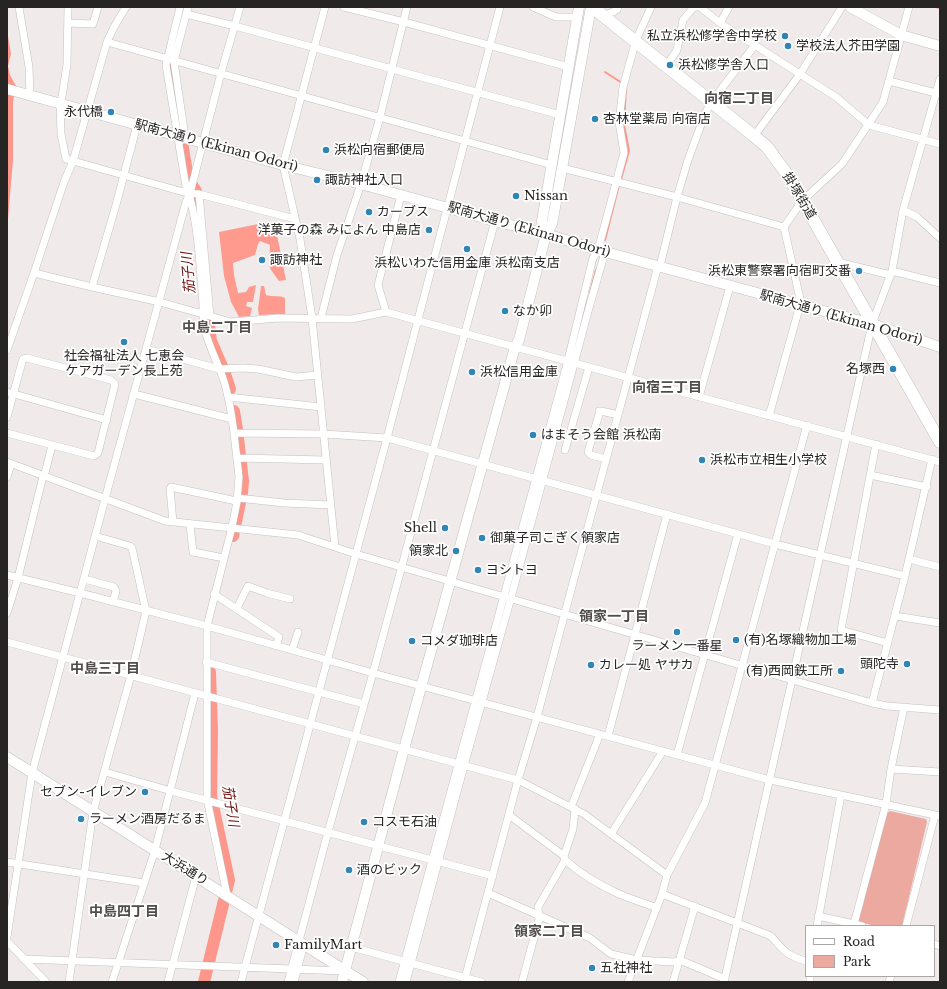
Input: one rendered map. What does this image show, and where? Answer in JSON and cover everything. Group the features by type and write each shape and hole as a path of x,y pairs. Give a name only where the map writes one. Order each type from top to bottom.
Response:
{"highway":[{"name":"掛塚街道","path":"592,7 636,40 767,147 789,176 940,442"}],"street":[{"path":"19,7 29,67 27,95"},
{"path":"68,7 68,64 60,104 61,134 66,159 124,176 193,191 295,219"},
{"path":"68,23 92,24 98,7"},
{"path":"7,350 64,182 73,161 106,42 126,7"},
{"path":"7,937 32,773 186,202 193,191 166,65 180,7"},
{"path":"227,895 207,799 206,626 224,558 234,528 239,499 239,459 230,397 222,369 208,342 207,315 203,305 193,207 193,191 203,142 240,7"},
{"path":"325,7 283,165 300,239 312,318 334,547"},
{"path":"344,7 569,67"},
{"path":"321,318 338,255 361,184 380,117 407,7"},
{"path":"241,982 466,141 500,7"},
{"path":"533,7 556,17 579,12 542,221 546,234"},
{"path":"342,982 350,947 483,464 497,407 515,347 519,340 546,234 552,224 592,7"},
{"path":"604,16 617,10 618,7"},
{"path":"400,982 408,962 602,251 619,182 624,153 619,122 623,87 636,40 651,7"},
{"path":"667,65 677,50 683,20 694,7 700,7 720,22 836,97 869,125 940,144"},
{"path":"720,22 729,7"},
{"path":"754,136 800,74 842,7"},
{"path":"850,7 901,35 940,46"},
{"path":"769,416 800,305 800,299 784,227 802,201 842,164 883,102 909,7"},
{"path":"181,136 174,61 187,10 235,26 314,49 560,115"},
{"path":"106,42 552,165"},
{"path":"464,980 518,780 537,717 677,197 705,114 712,102 755,45"},
{"path":"488,893 539,914 590,938 610,954 637,960 674,962 680,960 724,981 872,324 892,273 903,210 938,94 940,79"},
{"path":"889,81 938,94"},
{"name":"駅南大通り (Ekinan Odori)","path":"7,89 283,165 361,184 546,234 602,251 872,324 940,347"},
{"path":"92,287 137,125"},
{"path":"562,168 677,197 784,227"},
{"path":"386,312 378,285 401,195"},
{"path":"903,210 917,217 940,238"},
{"path":"294,982 295,968 328,832 434,450 495,221"},
{"path":"837,262 940,283"},
{"path":"34,273 160,302 233,322 278,318 352,319 386,312 940,462"},
{"path":"699,397 730,286"},
{"path":"146,349 222,369 258,369 296,376 317,375"},
{"path":"7,417 10,393 23,359 27,358 111,380 116,385 98,453 94,456 7,433"},
{"path":"565,450 589,367"},
{"path":"10,393 107,420"},
{"path":"134,394 232,419"},
{"path":"230,397 321,407"},
{"path":"606,459 591,455 588,452 599,411 618,415"},
{"path":"628,982 668,876 705,803 807,425"},
{"path":"236,433 324,434 387,438 775,544 905,576"},
{"path":"876,444 841,630 888,643"},
{"path":"7,612 18,578 52,445"},
{"path":"239,459 326,460"},
{"path":"872,703 927,487 932,460"},
{"path":"7,477 9,463 155,518 190,525 298,535 356,554 872,703 886,706 940,710"},
{"path":"870,475 927,487"},
{"path":"173,522 171,487 232,500 239,499 331,505"},
{"path":"608,736 667,514"},
{"path":"190,525 193,552 224,558"},
{"path":"677,755 738,534"},
{"path":"69,982 93,812 131,675 146,611 130,546 96,536"},
{"path":"909,559 940,567"},
{"path":"7,575 206,626 373,673 770,780 938,815 906,925"},
{"path":"84,579 114,587 116,591 113,602"},
{"path":"237,608 248,586 290,599"},
{"path":"214,594 279,637 276,646"},
{"path":"894,616 940,623"},
{"path":"292,650 298,632"},
{"path":"7,642 518,780 573,808 668,876"},
{"path":"206,662 364,704"},
{"path":"112,982 154,850 196,693"},
{"path":"854,924 886,804 891,769 904,707"},
{"path":"522,982 533,946 539,919 538,906 565,858 573,829 573,808 600,734"},
{"path":"611,834 663,751"},
{"name":"大浜通り","path":"7,757 363,982"},
{"path":"891,769 940,772"},
{"path":"104,772 493,876"},
{"path":"817,925 841,795"},
{"path":"509,815 596,882 620,894 657,908"},
{"path":"7,862 144,883"},
{"path":"168,982 196,876"},
{"path":"662,894 771,936 783,951 793,957 805,961"},
{"path":"673,982 695,906"},
{"path":"818,916 858,925"},
{"path":"7,941 46,982"},
{"path":"350,947 408,962 464,980 481,982"},
{"path":"23,959 245,966 345,971"},
{"path":"406,982 408,962"},
{"path":"288,982 295,968"}],"green space":[{"path":"890,811 926,819 927,822 902,925 871,925 860,922 858,919 887,813"}],"shaded area":[{"path":"7,30 11,54 8,66 10,75 16,86 13,102 13,160 7,231"},
{"path":"268,222 276,230 286,280 279,281 271,270 269,265 270,245 260,241 255,255 233,263 238,293 246,292 249,287 256,285 253,302 247,302 246,306 252,308 250,316 239,317 231,302 224,276 219,232"},
{"path":"261,286 264,286 266,295 285,298 285,314 259,315 258,309"}],"waterway":[{"path":"935,7 940,8"},
{"name":"茄子川","path":"173,53 171,73 188,179 196,191 195,199 198,221"},
{"path":"605,72 622,83"},
{"path":"621,179 629,151 624,125 626,86"},
{"path":"605,240 619,185"},
{"path":"590,293 596,270"},
{"name":"茄子川","path":"206,303 211,341 230,389"},
{"name":"茄子川","path":"233,536 243,481 234,411"},
{"path":"519,554 537,488"},
{"name":"茄子川","path":"204,982 229,880 211,796 212,731 210,672"}],"place":[{"name":"私立浜松修学舎中学校","path":"785,36"},
{"name":"学校法人芥田学園","path":"788,46"},
{"name":"浜松修学舎入口","path":"670,65"},
{"name":"永代橋","path":"111,112"},
{"name":"杏林堂薬局 向宿店","path":"595,119"},
{"name":"浜松向宿郵便局","path":"326,150"},
{"name":"諏訪神社入口","path":"317,180"},
{"name":"Nissan","path":"516,196"},
{"name":"カーブス","path":"369,212"},
{"name":"洋菓子の森 みによん 中島店","path":"429,230"},
{"name":"浜松いわた信用金庫 浜松南支店","path":"467,249"},
{"name":"諏訪神社","path":"262,260"},
{"name":"浜松東警察署向宿町交番","path":"859,271"},
{"name":"なか卯","path":"505,311"},
{"name":"社会福祉法人 七恵会 ケアガーデン長上苑","path":"124,342"},
{"name":"名塚西","path":"893,369"},
{"name":"浜松信用金庫","path":"472,372"},
{"name":"はまそう会館 浜松南","path":"533,435"},
{"name":"浜松市立相生小学校","path":"702,460"},
{"name":"Shell","path":"445,528"},
{"name":"御菓子司こぎく領家店","path":"482,538"},
{"name":"領家北","path":"456,551"},
{"name":"ヨシトヨ","path":"478,570"},
{"name":"ラーメン一番星","path":"677,632"},
{"name":"(有)名塚織物加工場","path":"736,640"},
{"name":"コメダ珈琲店","path":"412,641"},
{"name":"頭陀寺","path":"907,664"},
{"name":"カレー処 ヤサカ","path":"591,665"},
{"name":"(有)西岡鉄工所","path":"841,671"},
{"name":"セブン-イレブン","path":"145,792"},
{"name":"ラーメン酒房だるま","path":"81,819"},
{"name":"コスモ石油","path":"364,822"},
{"name":"酒のビック","path":"349,870"},
{"name":"FamilyMart","path":"276,945"},
{"name":"五社神社","path":"592,968"}],"district":[{"name":"向宿二丁目","path":"739,99"},
{"name":"中島二丁目","path":"217,328"},
{"name":"向宿三丁目","path":"667,388"},
{"name":"領家一丁目","path":"614,617"},
{"name":"中島三丁目","path":"105,669"},
{"name":"中島四丁目","path":"124,912"},
{"name":"領家二丁目","path":"549,932"}]}
